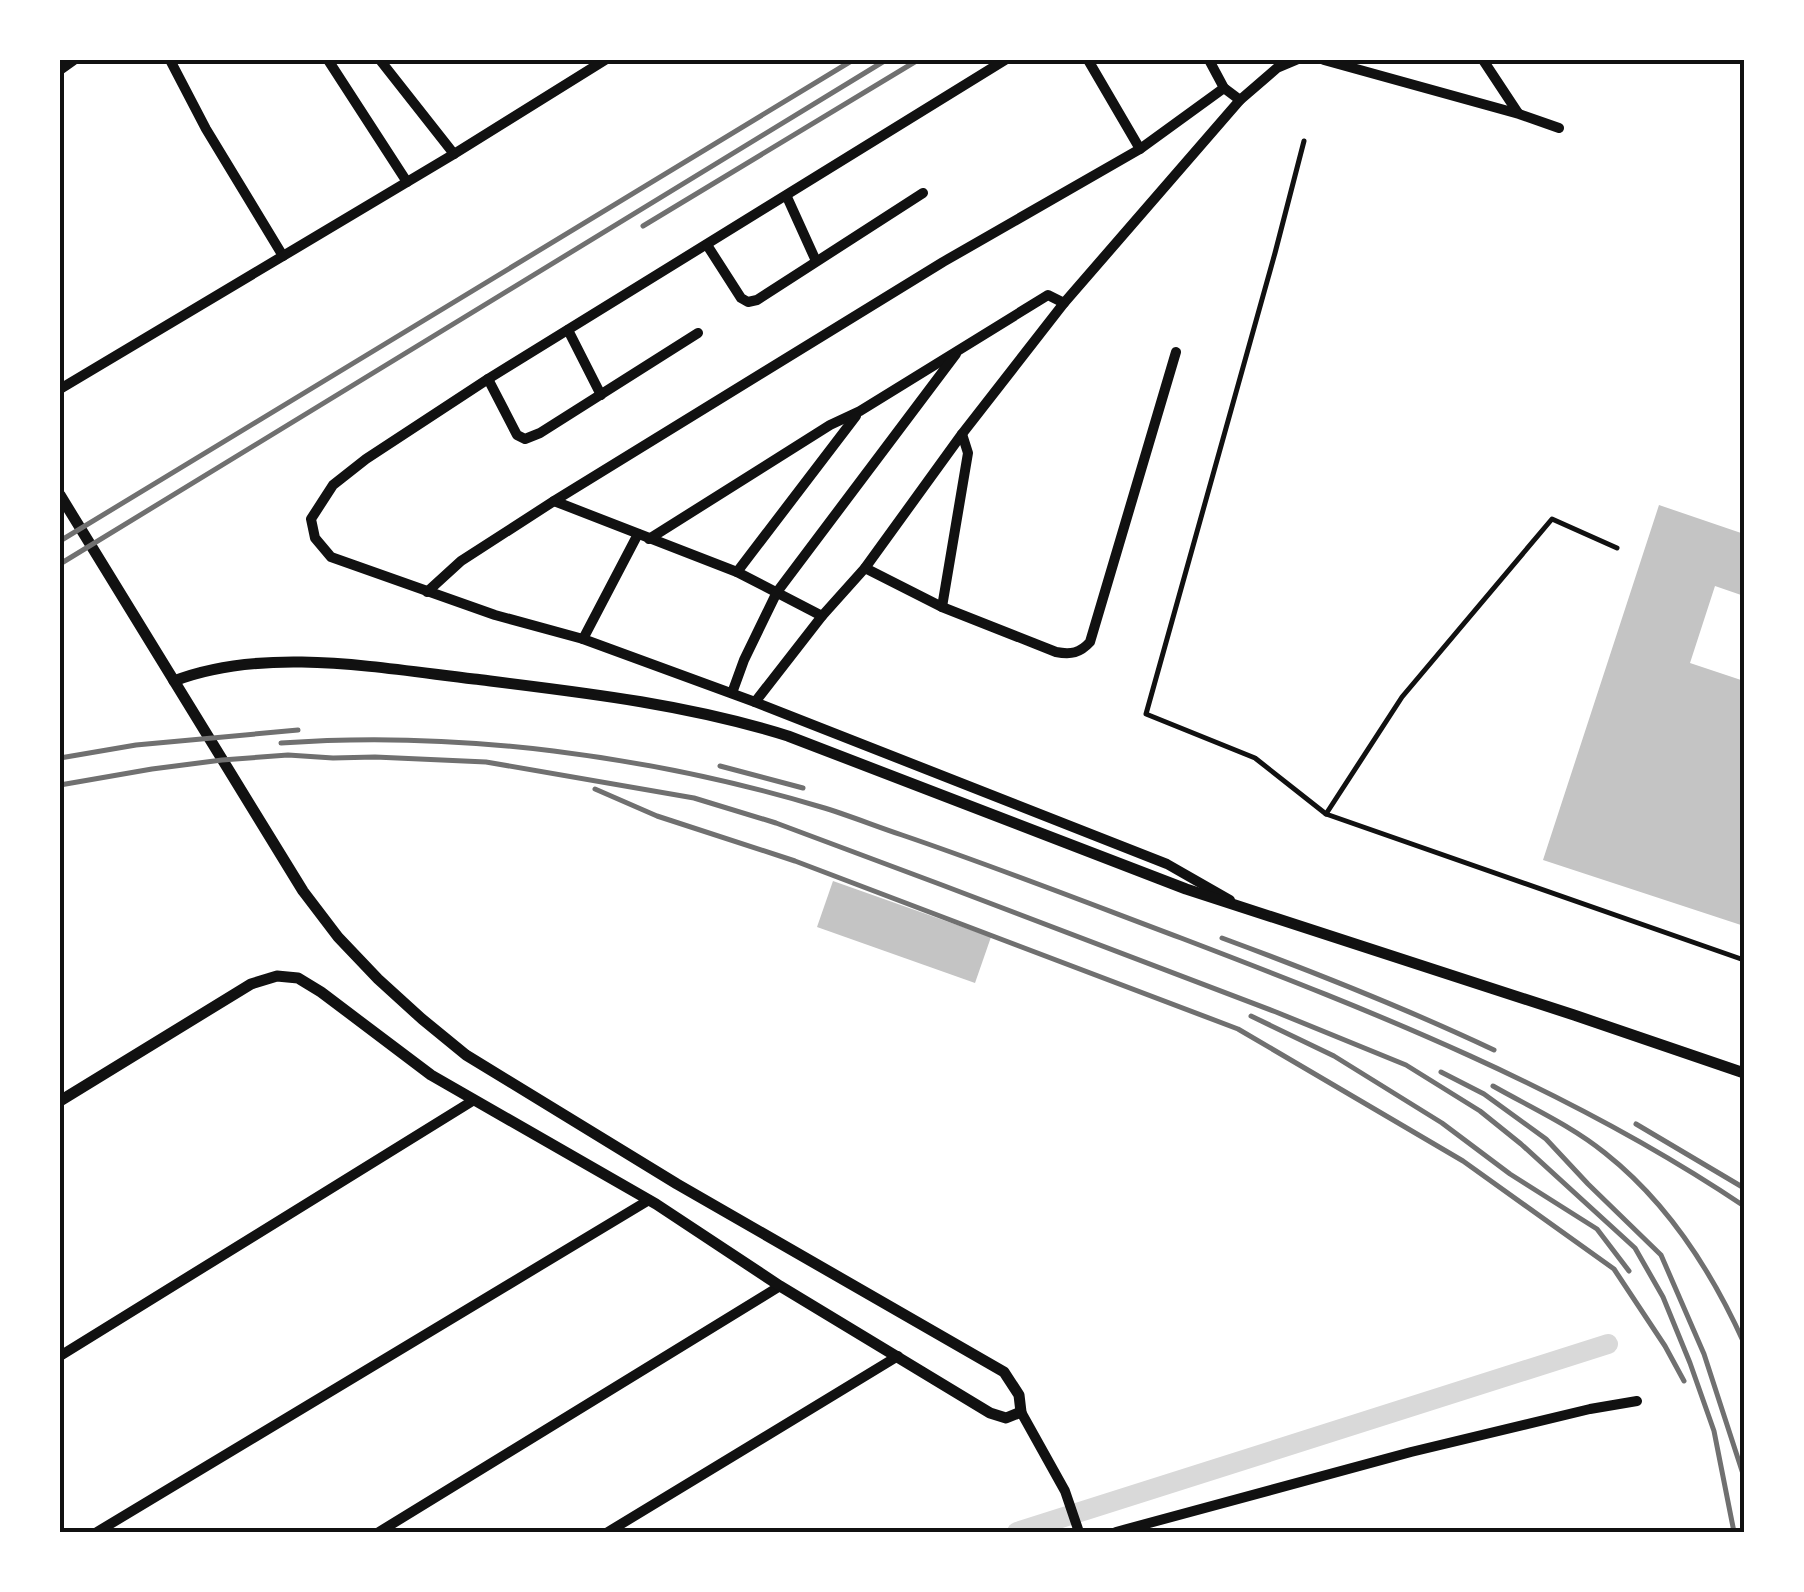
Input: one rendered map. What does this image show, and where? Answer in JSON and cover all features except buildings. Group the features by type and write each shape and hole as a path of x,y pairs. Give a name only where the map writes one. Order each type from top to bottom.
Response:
{"street":[{"path":"60,70 74,60"},
{"path":"170,60 282,256"},
{"path":"328,60 407,182"},
{"path":"380,60 454,154"},
{"path":"60,389 605,60"},
{"path":"1004,60 488,379 366,459 333,485 311,519 316,538 330,557 496,615 583,640 754,702 1167,864 1242,907"},
{"path":"1088,60 1140,149"},
{"path":"1209,60 1224,88 1240,100"},
{"path":"754,702 865,568 1064,303 1274,64 1296,60"},
{"path":"1324,60 1559,128"},
{"path":"1482,60 1518,114"},
{"path":"427,592 461,561 554,501 943,262 1140,149 1224,88"},
{"path":"707,245 741,298 748,302 923,193"},
{"path":"787,196 816,261"},
{"path":"583,640 644,537 1048,295 1064,303"},
{"path":"568,330 601,395"},
{"path":"488,379 517,434 525,439 698,333"},
{"path":"732,694 777,592 961,348"},
{"path":"865,568 942,607 1056,652 1075,653 1084,649 1090,642 1176,352"},
{"path":"737,572 860,411"},
{"path":"942,607 968,453 962,434"},
{"path":"60,495 303,891 338,937 378,979 466,1054 677,1184 1004,1372 1019,1395 1021,1412 1065,1491 1078,1529"},
{"path":"554,501 737,572 822,616"},
{"path":"174,681 227,665 257,662 361,666 560,690 741,721 1168,882 1744,1073"},
{"path":"60,1101 252,984 277,976 298,978 431,1076 649,1200 780,1286 990,1413 1006,1418 1021,1412"},
{"path":"60,1356 474,1100"},
{"path":"97,1532 649,1200"},
{"path":"379,1532 780,1286"},
{"path":"608,1532 898,1356"},
{"path":"1116,1532 1411,1452 1590,1408 1638,1401"}],"lane":[{"path":"1304,141 1146,714 1254,758 1326,814 1744,960"},
{"path":"1326,814 1402,697 1552,519 1617,548"}],"waterway":[{"path":"1017,1532 1608,1344"}],"railway":[{"path":"60,541 853,60"},
{"path":"60,564 886,60"},
{"path":"643,226 918,60"},
{"path":"60,758 136,745 298,730"},
{"path":"281,743 416,740 554,751 690,774 831,810 1077,898 1399,1024 1610,1125 1744,1206"},
{"path":"60,785 152,769 288,755 486,762 694,798 776,823 942,885 1406,1065 1480,1111 1635,1248 1663,1297 1714,1431 1734,1532"},
{"path":"720,766 803,788"},
{"path":"595,789 657,816 795,861 1238,1029 1463,1161 1614,1269 1684,1381"},
{"path":"1222,938 1359,991 1494,1050"},
{"path":"1251,1016 1334,1056 1442,1123 1510,1174 1597,1229 1629,1271"},
{"path":"1441,1072 1484,1094 1546,1139 1661,1255 1704,1354 1744,1477"},
{"path":"1493,1086 1592,1143 1648,1193 1686,1240 1718,1290 1744,1343"},
{"path":"1636,1124 1744,1188"}]}
